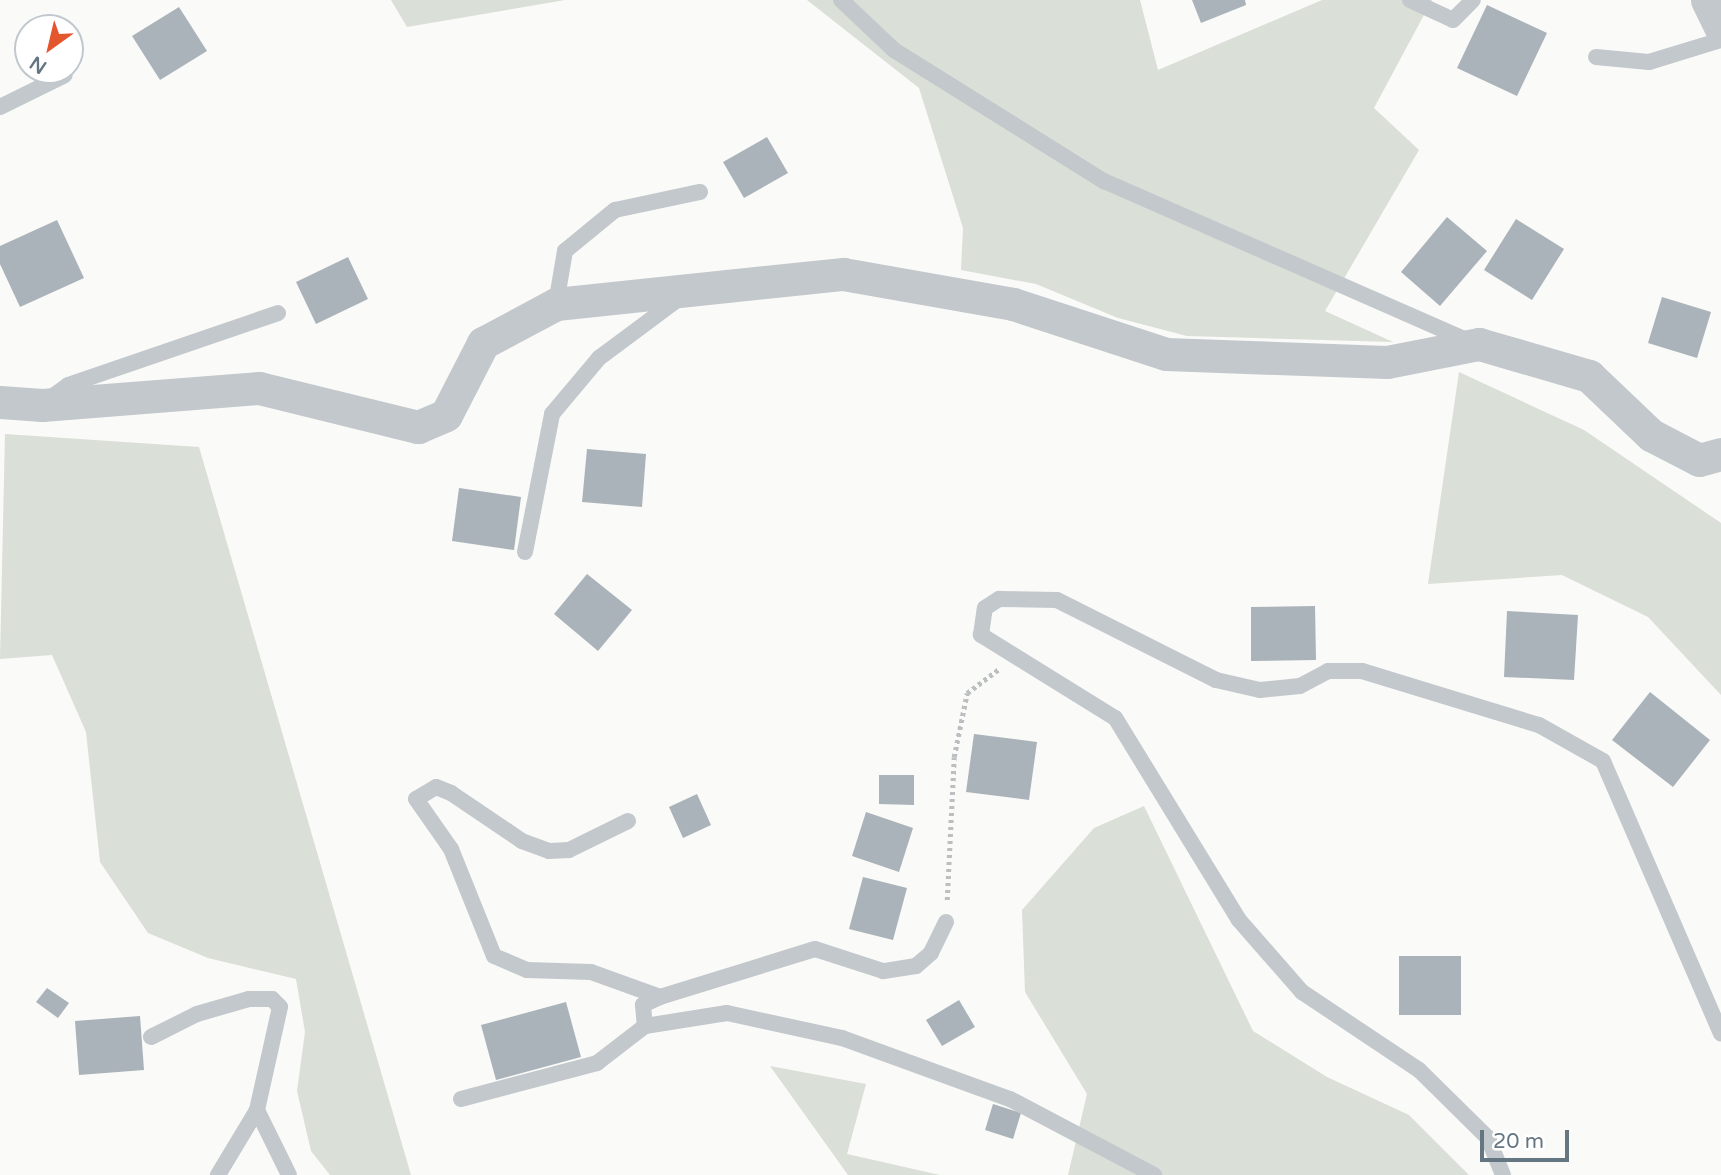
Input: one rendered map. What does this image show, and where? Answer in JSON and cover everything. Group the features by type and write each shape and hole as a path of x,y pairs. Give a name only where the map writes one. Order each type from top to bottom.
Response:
{"street":[{"path":"1707,0 1721,29"},
{"path":"0,402 42,405 259,388 418,427 446,415 484,343 556,304 843,274 1013,304 1166,354 1387,362 1479,344 1589,376 1651,435 1699,460 1721,454"}],"lane":[{"path":"841,0 894,50 1104,181 1479,344"},
{"path":"1410,0 1453,20 1473,0"},
{"path":"1596,57 1649,62 1721,40"},
{"path":"0,107 47,84"},
{"path":"556,304 565,251 615,210 700,192"},
{"path":"525,552 552,414 599,358 692,290"},
{"path":"42,405 68,385 278,313"},
{"path":"1503,1175 1488,1138 1419,1070 1302,992 1239,920 1115,718 981,635 985,608 999,599 1057,600 1216,680 1260,690 1300,686 1328,671 1362,670 1539,725 1603,761 1721,1034"},
{"path":"628,821 569,850 549,851 522,841 451,793 436,787 416,799 451,849 494,956 527,970 591,972 660,997"},
{"path":"645,1026 643,1005 660,997 815,949 883,971 916,966 931,953 946,922"},
{"path":"151,1037 197,1014 272,999 280,1007 257,1110 218,1175"},
{"path":"461,1099 597,1063 645,1026 727,1013 842,1038 1010,1099 1154,1175"},
{"path":"257,1110 289,1175"}],"path":[{"path":"946,922 954,757 967,693 1018,656"}],"shaded area":[{"path":"391,0 565,0 407,27"},
{"path":"807,0 1140,0 1158,70 1322,0 1432,0 1374,108 1419,150 1325,311 1393,342 1187,336 1118,318 1036,284 961,270 963,228 919,88"},
{"path":"1459,372 1584,430 1721,523 1721,695 1648,617 1562,575 1428,584"},
{"path":"5,434 199,447 411,1175 330,1175 311,1151 297,1091 305,1032 296,979 208,958 148,933 100,862 86,732 52,655 0,659"},
{"path":"1144,806 1253,1031 1327,1077 1409,1115 1469,1175 1068,1175 1087,1094 1025,992 1022,910 1094,828"},
{"path":"770,1066 866,1084 847,1154 940,1175 848,1175"}],"building":[{"path":"1192,0 1245,0 1246,5 1201,23"},
{"path":"1487,5 1547,33 1517,96 1457,68"},
{"path":"179,7 207,51 160,80 132,36"},
{"path":"767,137 788,173 744,198 723,162"},
{"path":"1447,217 1487,251 1440,306 1401,272"},
{"path":"1516,219 1564,249 1532,300 1484,270"},
{"path":"57,220 84,278 20,307 0,264 0,246"},
{"path":"348,257 368,299 316,324 296,282"},
{"path":"1662,297 1711,312 1697,358 1648,343"},
{"path":"587,449 646,454 642,507 582,502"},
{"path":"459,488 521,497 514,550 452,541"},
{"path":"587,574 632,610 598,651 554,614"},
{"path":"1315,606 1316,660 1251,661 1251,607"},
{"path":"1507,611 1578,615 1574,680 1504,677"},
{"path":"1650,692 1710,740 1673,787 1612,740"},
{"path":"974,734 1037,742 1029,800 966,792"},
{"path":"879,775 914,775 914,805 879,804"},
{"path":"697,794 711,825 683,838 669,807"},
{"path":"866,812 913,828 899,872 852,856"},
{"path":"863,877 907,888 893,940 849,929"},
{"path":"1399,956 1461,956 1461,1015 1399,1015"},
{"path":"47,988 69,1003 58,1018 36,1002"},
{"path":"959,1000 975,1027 942,1046 926,1020"},
{"path":"566,1002 581,1057 496,1080 481,1025"},
{"path":"140,1016 144,1070 79,1075 75,1021"},
{"path":"993,1104 1021,1113 1013,1139 985,1130"}]}
